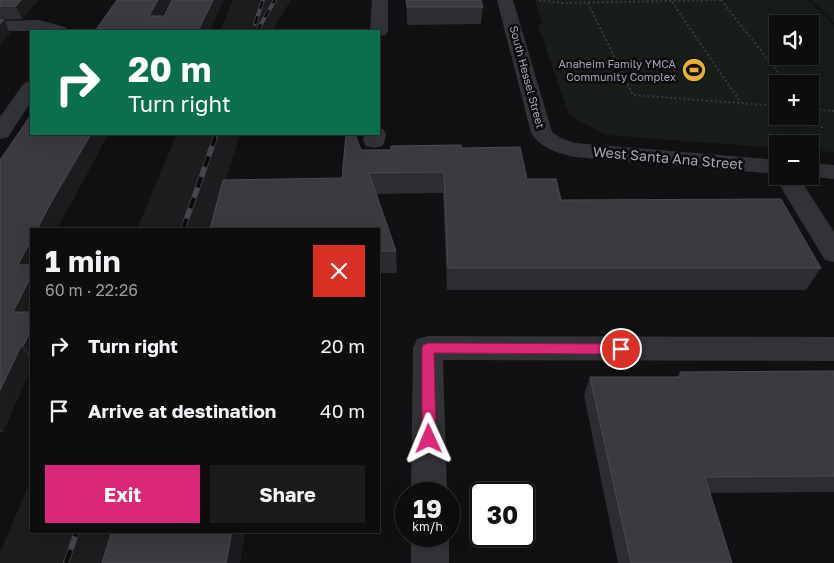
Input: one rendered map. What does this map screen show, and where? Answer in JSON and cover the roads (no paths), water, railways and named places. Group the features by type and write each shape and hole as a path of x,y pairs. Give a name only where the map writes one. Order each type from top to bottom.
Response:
{"street":[{"path":"378,30 380,0"},
{"name":"South Hessel Street","path":"505,0 542,133 548,141 558,147"},
{"path":"0,26 39,25 56,30"},
{"path":"0,132 30,88"},
{"name":"West Santa Ana Street","path":"558,147 769,166"},
{"path":"819,171 834,172"},
{"path":"792,185 834,253"},
{"path":"429,482 428,348 834,349"},
{"path":"430,547 430,563"}],"railway":[{"path":"255,24 263,0"},
{"path":"258,30 275,0"},
{"path":"214,139 216,135"},
{"path":"183,228 215,138"},
{"path":"66,563 76,533"}],"place":[{"name":"Anaheim Family YMCA Community Complex","path":"694,70"}]}
